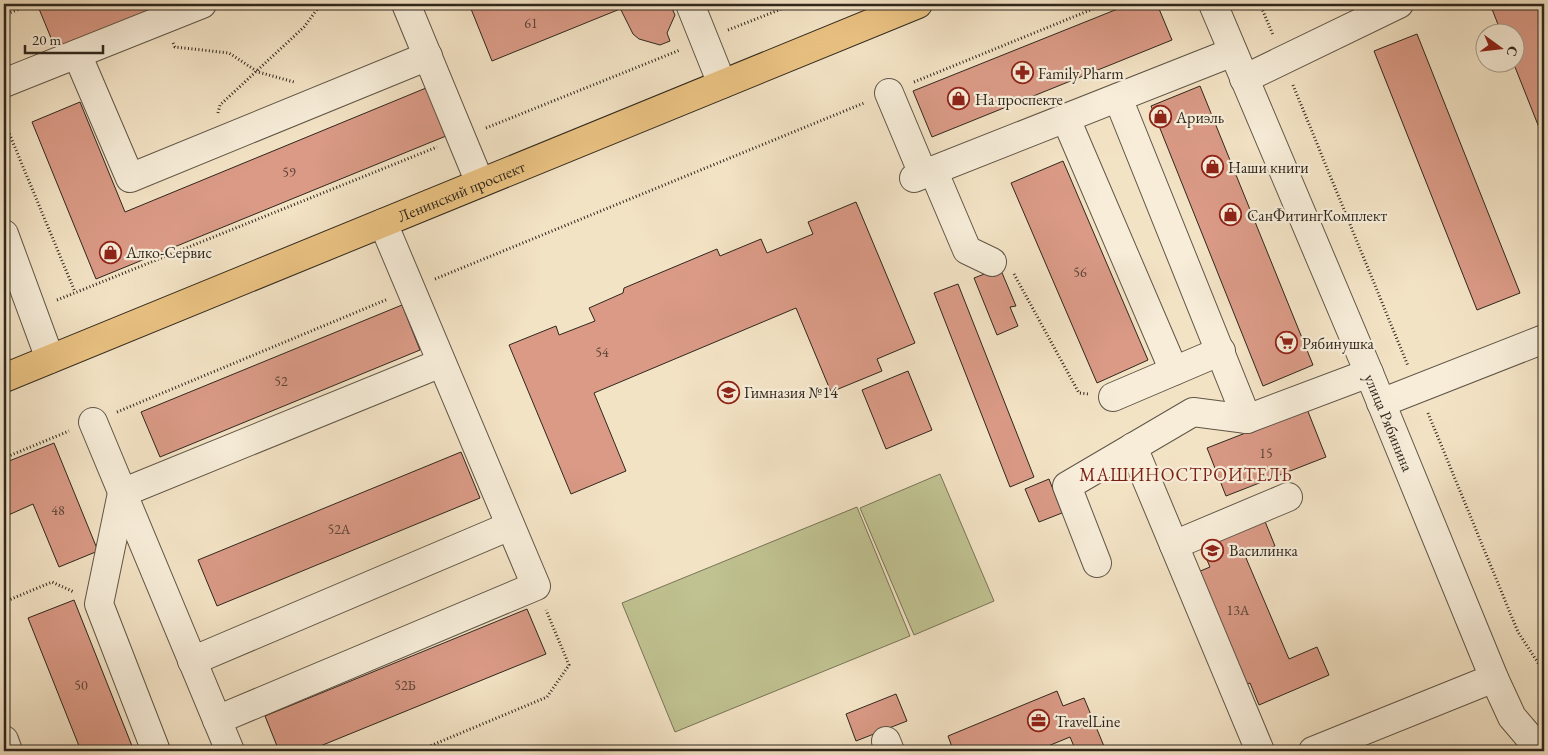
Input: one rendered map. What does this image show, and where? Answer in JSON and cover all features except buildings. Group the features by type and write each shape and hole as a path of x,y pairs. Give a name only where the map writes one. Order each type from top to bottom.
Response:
{"main road":[{"name":"Ленинский проспект","path":"4,378 918,4"}],"street":[{"path":"406,4 480,183"},
{"path":"690,4 722,84"},
{"name":"улица Рябинина","path":"1213,4 1369,373 1494,678 1512,718 1541,751"},
{"path":"1244,79 1399,4"},
{"path":"4,82 77,54 181,10"},
{"path":"923,174 1233,52"},
{"path":"77,54 130,178 428,56"},
{"path":"889,93 923,174 967,250 992,262"},
{"path":"1118,98 1247,419"},
{"path":"1066,119 1174,371"},
{"path":"217,720 536,586 383,223"},
{"path":"4,234 50,359"},
{"path":"1381,403 1544,339"},
{"path":"1113,397 1221,351"},
{"path":"122,493 441,363"},
{"path":"1097,563 1066,486 1193,412 1247,419 1369,373"},
{"path":"93,422 230,751"},
{"path":"1133,447 1260,751"},
{"path":"122,493 99,604 156,751"},
{"path":"1174,546 1288,498"},
{"path":"192,661 510,526"},
{"path":"1312,751 1494,678"},
{"path":"4,740 8,751"}],"path":[{"path":"4,15 32,4"},
{"path":"211,145 220,105 258,72 304,27 321,4"},
{"path":"32,310 794,4"},
{"path":"4,458 1105,4"},
{"path":"1260,4 1518,632 1544,672"},
{"path":"181,10 175,47 229,53 258,72 303,84"},
{"path":"4,121 75,292"},
{"path":"152,256 153,261"},
{"path":"992,262 1013,274 1079,393 1113,397"},
{"path":"4,602 52,582 99,604"},
{"path":"418,751 547,697 569,665 536,586"}],"green space":[{"path":"940,474 994,601 914,635 860,508"},
{"path":"857,507 910,636 675,732 622,603"}],"place":[{"name":"Family Pharm","path":"1022,73"},
{"name":"На проспекте","path":"959,99"},
{"name":"Ариэль","path":"1160,117"},
{"name":"Наши книги","path":"1212,167"},
{"name":"СанФитингКомплект","path":"1231,215"},
{"name":"Алко-Сервис","path":"110,252"},
{"name":"Рябинушка","path":"1286,343"},
{"name":"Гимназия №14","path":"728,392"},
{"name":"Василинка","path":"1213,550"},
{"name":"TravelLine","path":"1039,721"}],"district":[{"name":"МАШИНОСТРОИТЕЛЬ","path":"1186,475"}]}
